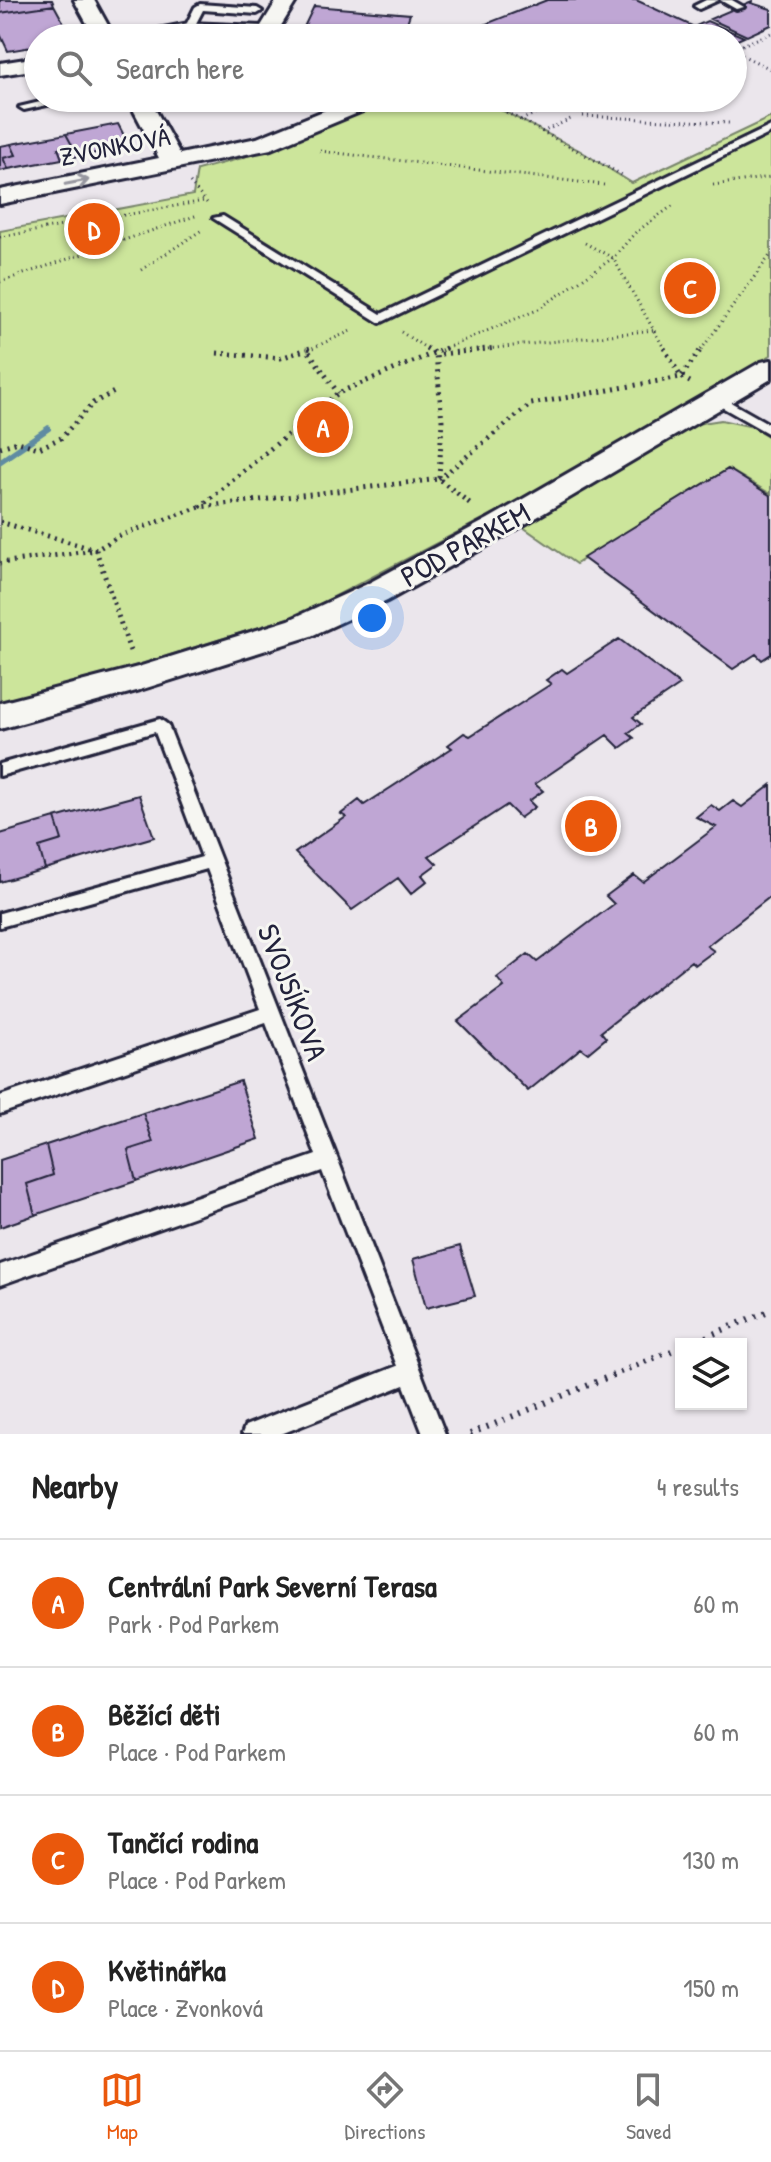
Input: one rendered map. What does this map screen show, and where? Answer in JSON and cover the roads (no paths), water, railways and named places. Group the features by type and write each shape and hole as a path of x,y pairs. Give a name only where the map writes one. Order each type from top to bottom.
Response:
{"street":[{"path":"84,0 97,24"},
{"path":"272,24 287,0"},
{"path":"0,69 24,65"},
{"path":"146,112 174,164"},
{"name":"ZVONKOVÁ","path":"0,197 263,144 340,112"},
{"name":"POD PARKEM","path":"0,716 140,678 300,628 376,593 499,526 771,368"}],"lane":[{"path":"699,6 714,0"},
{"path":"725,0 739,7"},
{"path":"192,24 200,7 257,11"},
{"path":"219,218 380,319 771,129"},
{"path":"718,399 771,431"},
{"name":"SVOJSÍKOVA","path":"0,770 160,725 434,1434"},
{"path":"0,920 212,861"},
{"path":"0,1105 272,1013"},
{"path":"0,1275 328,1160"},
{"path":"253,1434 410,1372"}],"waterway":[{"path":"0,462 48,428"}],"place":[{"name":"Květinářka","path":"94,229"},
{"name":"Tančící rodina","path":"690,288"},
{"name":"Centrální Park Severní Terasa","path":"323,427"},
{"name":"Běžící děti","path":"591,826"}]}
